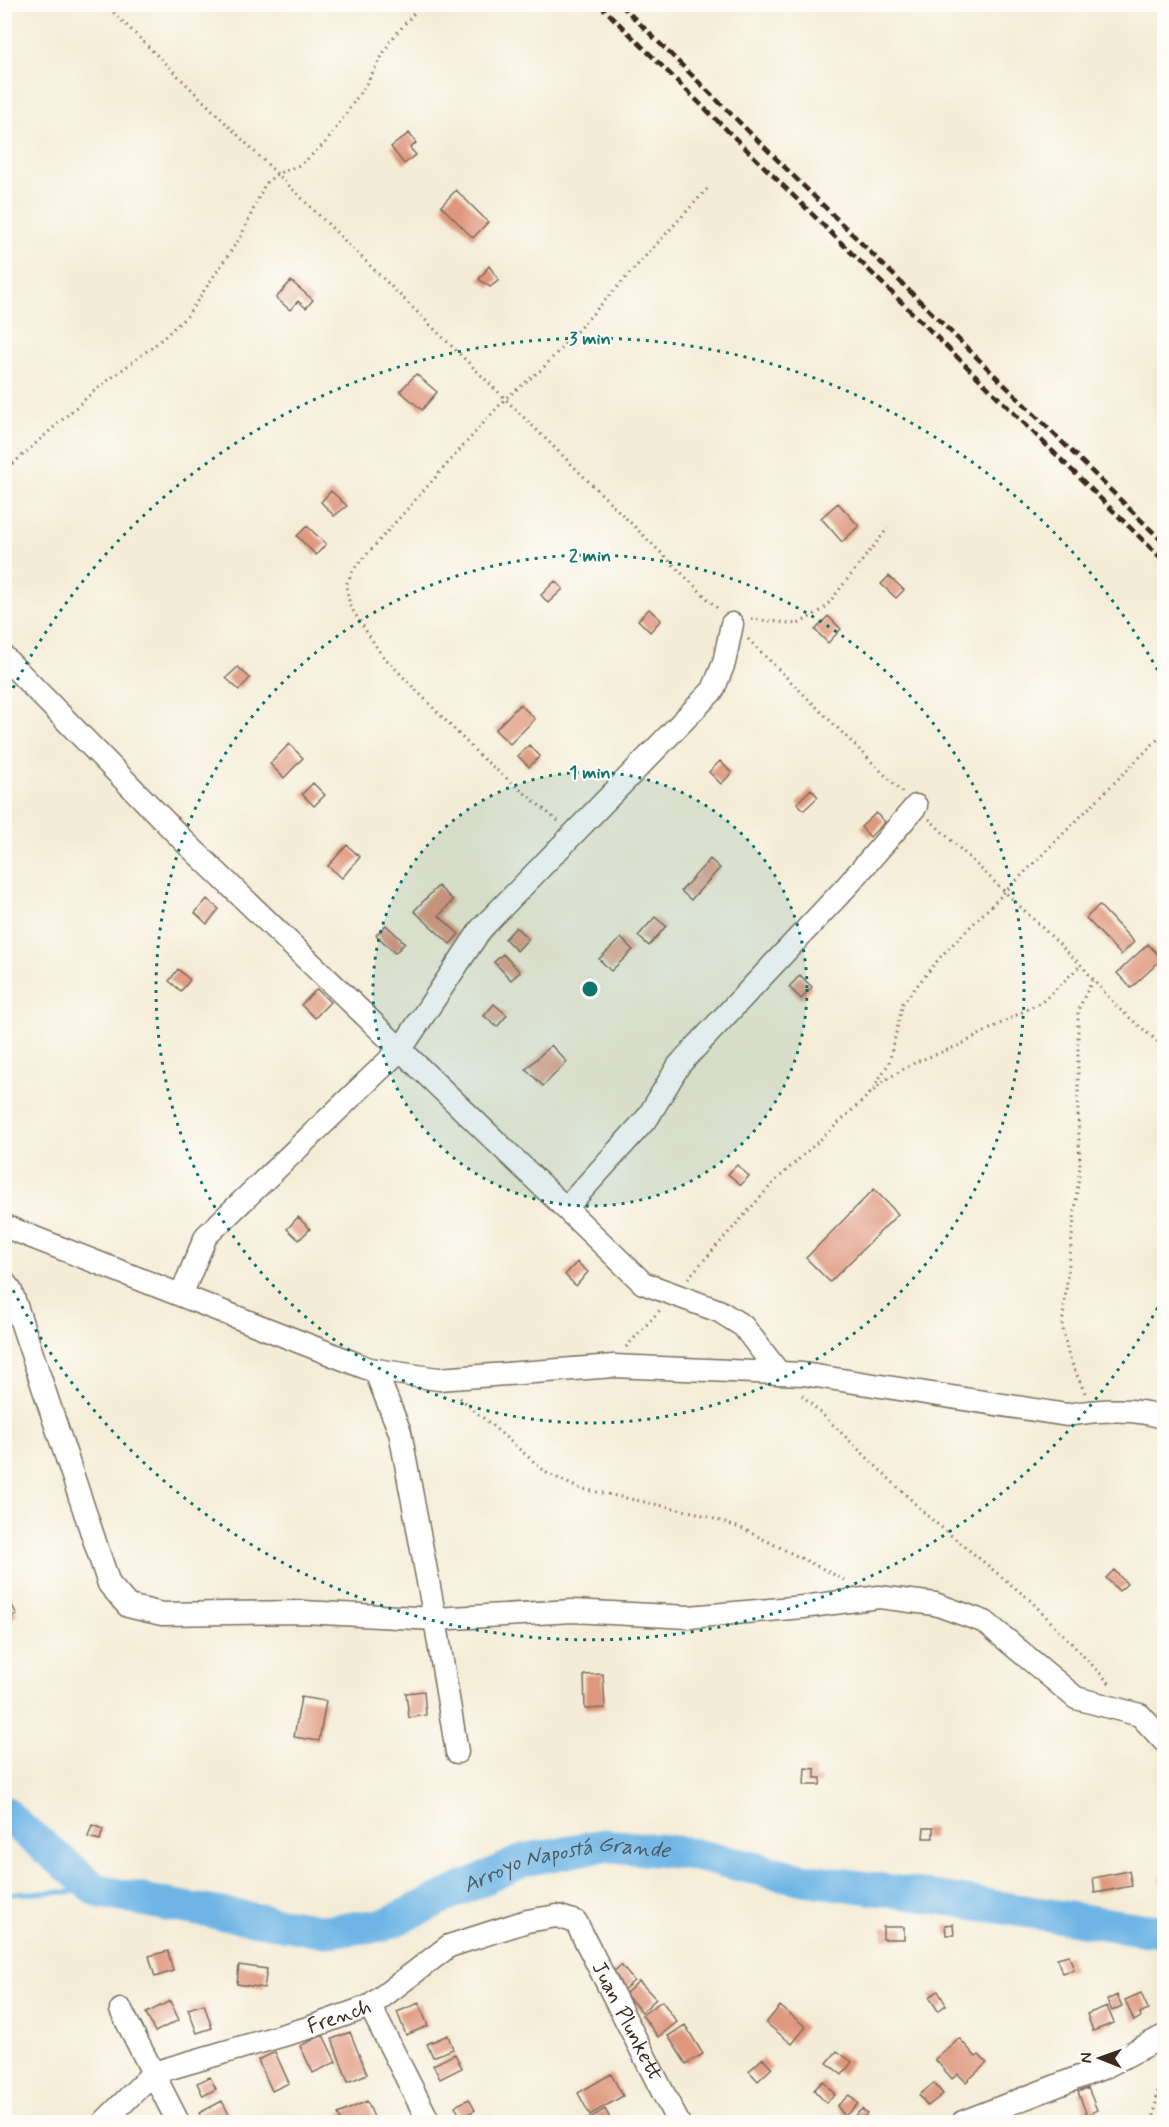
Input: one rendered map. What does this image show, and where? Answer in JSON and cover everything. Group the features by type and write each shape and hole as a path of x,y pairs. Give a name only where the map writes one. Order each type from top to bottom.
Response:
{"street":[{"path":"181,1295 206,1236 401,1049 481,930 713,690 724,663 732,624"},
{"path":"4,657 185,842 643,1283 719,1311 743,1326 778,1373"},
{"path":"566,1208 648,1117 679,1065 848,885 916,806"},
{"path":"4,1226 375,1370 438,1379 614,1366 803,1374 1067,1415 1094,1411 1152,1413 1164,1418"},
{"path":"4,1282 11,1291 109,1584 128,1606 162,1614 303,1612 435,1618 572,1611 689,1617 879,1597 935,1604 985,1622 1076,1698 1140,1715 1164,1741"},
{"path":"375,1370 400,1432 435,1618 457,1752"},
{"name":"French","path":"104,2122 153,2073 308,2028 370,2006 449,1946 527,1921 557,1916 576,1922"},
{"name":"Juan Plunkett","path":"576,1922 678,2122"},
{"path":"370,2006 429,2122"},
{"path":"121,2010 178,2122"},
{"path":"963,2122 1105,2067 1164,2036"}],"path":[{"path":"105,4 1004,893 1081,965 1117,1007 1164,1047"},
{"path":"4,472 93,392 160,341 187,316 241,236 265,184 277,174 302,164 327,141 365,86 391,39 422,4"},
{"path":"573,834 481,757 381,654 350,606 346,585 353,570 505,399 542,369 709,187"},
{"path":"732,624 753,618 798,624 824,609 888,528"},
{"path":"868,1097 889,1063 903,1003 942,954 1164,733"},
{"path":"614,1366 631,1340 774,1182 885,1080 916,1062 960,1045 1043,1001 1081,965"},
{"path":"1093,979 1078,1010 1080,1166 1062,1326 1069,1358 1094,1411"},
{"path":"778,1373 930,1518 1031,1601 1117,1691"},
{"path":"438,1379 547,1473 557,1478 578,1488 697,1513 743,1529 848,1581"},
{"path":"1153,2122 1158,2090 1164,2071"}],"building":[{"path":"409,133 416,143 410,148 416,155 404,164 391,147"},
{"path":"456,190 488,222 473,238 441,206"},
{"path":"489,266 499,280 490,287 479,279"},
{"path":"291,281 313,300 306,308 298,301 290,310 276,298"},
{"path":"416,374 437,392 422,410 400,391"},
{"path":"331,491 347,506 334,516 321,502"},
{"path":"838,503 859,526 842,542 821,518"},
{"path":"307,526 326,544 316,555 297,536"},
{"path":"889,576 904,590 896,598 881,584"},
{"path":"555,581 563,589 548,603 541,595"},
{"path":"649,609 661,620 650,632 638,620"},
{"path":"828,616 841,629 828,643 815,630"},
{"path":"238,667 250,678 239,690 226,678"},
{"path":"520,704 535,719 510,744 495,730"},
{"path":"289,744 303,758 284,778 270,764"},
{"path":"529,745 540,756 529,767 518,756"},
{"path":"720,761 732,773 721,784 709,772"},
{"path":"313,783 325,795 314,806 302,794"},
{"path":"811,789 818,797 804,810 797,803"},
{"path":"876,813 885,822 870,837 861,827"},
{"path":"347,845 360,857 342,878 328,866"},
{"path":"710,859 720,868 691,900 681,891"},
{"path":"438,886 453,900 439,916 459,934 450,944 414,911"},
{"path":"207,899 219,909 207,924 195,913"},
{"path":"1099,905 1134,942 1121,955 1086,918"},
{"path":"655,917 666,926 649,946 638,936"},
{"path":"386,925 405,943 395,953 376,935"},
{"path":"516,927 528,939 517,951 505,939"},
{"path":"621,938 633,950 611,971 599,959"},
{"path":"1148,944 1162,959 1131,988 1117,973"},
{"path":"503,954 520,972 511,980 494,962"},
{"path":"178,969 190,980 181,991 169,981"},
{"path":"800,975 812,987 801,999 789,987"},
{"path":"317,989 330,1002 315,1018 301,1005"},
{"path":"494,1004 507,1015 497,1027 484,1016"},
{"path":"551,1045 567,1062 543,1086 526,1069"},
{"path":"737,1165 749,1176 741,1185 728,1174"},
{"path":"874,1189 898,1214 830,1282 806,1258"},
{"path":"298,1217 310,1229 299,1240 287,1229"},
{"path":"577,1262 588,1272 576,1286 565,1275"},
{"path":"1114,1570 1127,1584 1119,1591 1106,1578"},
{"path":"11,1603 17,1615 4,1621 4,1607"},
{"path":"603,1674 605,1708 585,1709 584,1675"},
{"path":"424,1691 426,1715 409,1718 406,1693"},
{"path":"301,1697 326,1701 319,1741 294,1737"},
{"path":"805,1768 815,1769 815,1778 821,1778 820,1785 804,1785"},
{"path":"92,1825 103,1829 100,1840 88,1837"},
{"path":"924,1828 933,1828 933,1838 923,1838"},
{"path":"1129,1871 1132,1886 1095,1893 1093,1878"},
{"path":"1164,1876 1164,1896 1159,1877"},
{"path":"953,1924 954,1935 946,1935 945,1925"},
{"path":"883,1927 904,1927 904,1939 883,1939"},
{"path":"168,1951 173,1971 155,1977 149,1956"},
{"path":"1069,1955 1074,1970 1062,1973 1057,1958"},
{"path":"239,1965 267,1969 264,1988 237,1984"},
{"path":"621,1965 634,1981 622,1991 609,1976"},
{"path":"639,1981 656,1999 642,2012 625,1994"},
{"path":"938,1991 946,2005 938,2011 929,1997"},
{"path":"1141,1993 1148,2009 1140,2013 1141,2017 1134,2021 1125,2000"},
{"path":"1117,1995 1122,2006 1112,2011 1107,2000"},
{"path":"170,2001 179,2020 155,2032 146,2013"},
{"path":"662,2001 677,2022 658,2037 642,2015"},
{"path":"419,2003 428,2026 406,2035 397,2012"},
{"path":"204,2004 212,2028 197,2033 188,2009"},
{"path":"780,2006 806,2027 792,2044 766,2023"},
{"path":"1107,2006 1114,2023 1093,2031 1087,2014"},
{"path":"685,2025 703,2054 686,2064 668,2036"},
{"path":"350,2032 367,2074 348,2082 332,2039"},
{"path":"323,2035 336,2062 313,2073 300,2046"},
{"path":"448,2035 453,2049 433,2057 427,2044"},
{"path":"959,2038 976,2057 979,2055 987,2063 966,2082 958,2074 952,2079 935,2059"},
{"path":"837,2051 852,2062 842,2075 827,2063"},
{"path":"275,2052 289,2083 272,2091 258,2060"},
{"path":"455,2054 462,2068 440,2079 433,2065"},
{"path":"763,2058 772,2068 758,2081 749,2071"},
{"path":"611,2074 623,2096 590,2115 578,2093"},
{"path":"210,2077 216,2089 203,2096 197,2083"},
{"path":"823,2081 835,2095 826,2103 814,2090"},
{"path":"934,2083 943,2094 928,2106 919,2095"},
{"path":"1088,2088 1097,2110 1087,2115 1078,2092"},
{"path":"849,2095 858,2104 845,2116 837,2106"},
{"path":"469,2099 475,2110 461,2118 455,2106"},
{"path":"222,2101 233,2122 204,2122 199,2113"},
{"path":"367,2101 376,2122 341,2122 338,2114"},
{"path":"605,2109 612,2122 583,2122"},
{"path":"862,2109 867,2114 858,2122 848,2122"},
{"path":"490,2115 493,2122 475,2122"}],"waterway":[{"name":"Arroyo Napostá Grande","path":"4,1812 98,1891 325,1931 384,1925 524,1860 604,1845 686,1853 803,1879 1164,1931"},
{"path":"4,1894 98,1891"}],"railway":[{"path":"599,4 1164,561"},
{"path":"620,4 1164,543"}]}
